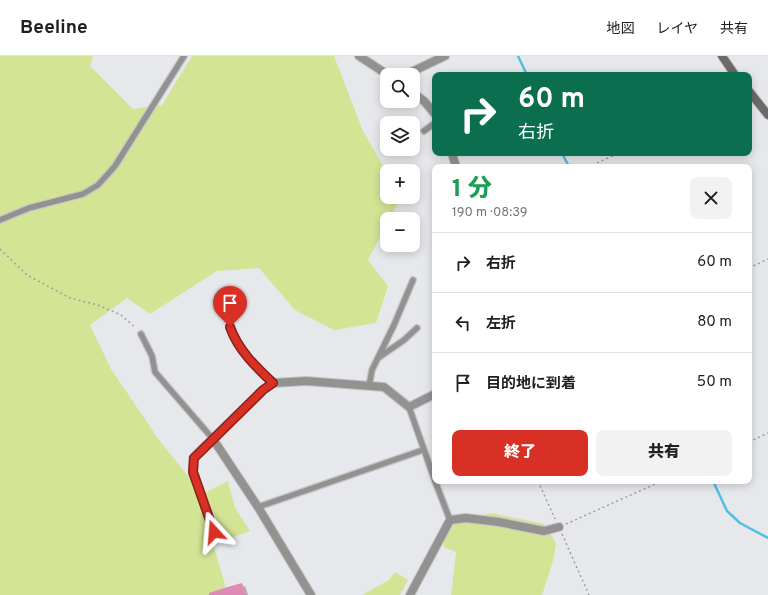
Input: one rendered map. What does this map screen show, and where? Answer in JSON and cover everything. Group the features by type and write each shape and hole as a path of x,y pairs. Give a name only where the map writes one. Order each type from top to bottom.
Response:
{"main road":[{"path":"722,56 732,72"},
{"path":"752,96 768,115"}],"street":[{"path":"359,56 380,70"},
{"path":"420,68 445,56"},
{"path":"420,98 432,111"},
{"path":"214,532 193,472 194,458 263,390 273,383 306,382 384,388 409,407 432,396"},
{"path":"213,439 258,507 311,595"},
{"path":"410,595 450,520 466,518 499,522 544,531 559,527"}],"lane":[{"path":"0,220 29,208 83,194 98,185 115,166 184,56"},
{"path":"424,131 432,124"},
{"path":"369,386 372,370 413,280"},
{"path":"230,327 244,352 256,368 273,383"},
{"path":"378,358 404,340 417,328"},
{"path":"142,334 152,356 155,372 213,439"},
{"path":"409,407 432,473"},
{"path":"258,507 423,450"},
{"path":"436,484 450,520"}],"path":[{"path":"595,164 612,156"},
{"path":"0,249 27,275 70,298 98,306 121,315 134,324 142,334"},
{"path":"752,267 768,260"},
{"path":"752,441 768,433"},
{"path":"539,484 589,595"},
{"path":"559,527 655,484"}],"green space":[{"path":"0,56 93,56 90,66 133,109 162,105 192,56 334,56 363,131 382,164 380,164 380,204 398,204 394,212 380,212 380,237 368,260 388,286 376,323 334,330 295,310 259,268 217,271 150,314 127,298 90,325 111,369 159,440 196,486 228,595 0,595"},
{"path":"228,481 235,508 250,531 226,540 204,493"},
{"path":"491,513 544,524 556,543 554,558 542,595 451,595 456,552 444,547 442,526"},
{"path":"395,572 408,580 400,595 362,595 389,580"}],"building":[{"path":"242,583 246,595 209,595 209,593"}],"waterway":[{"path":"518,56 526,72"},
{"path":"564,156 568,164"},
{"path":"714,484 727,511 740,523 768,538"}],"route":[{"path":"214,532 193,472 194,458 263,390 273,383 256,368 231,332 230,327"}]}
